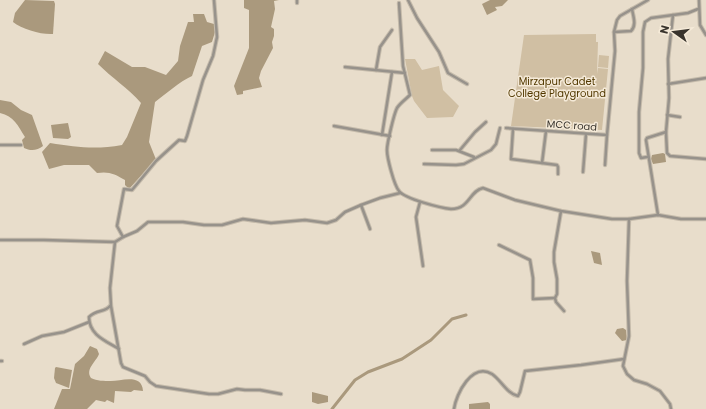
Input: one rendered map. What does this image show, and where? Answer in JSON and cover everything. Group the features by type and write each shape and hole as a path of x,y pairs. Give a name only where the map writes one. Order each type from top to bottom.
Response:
{"street":[{"path":"123,237 116,226 124,189 132,190 164,153 179,140 185,141 187,136 203,80 213,56 217,37 214,0"},
{"path":"408,0 417,18 439,52 448,73 466,84"},
{"path":"632,8 634,26 631,31 614,32 618,18 632,8 648,0"},
{"path":"699,0 698,9 700,25 706,35"},
{"path":"399,3 404,73 410,95 397,108 387,150 395,183 401,193 420,202 453,209 469,202 474,192 483,188 515,200 561,211 612,219 629,219 658,215 681,219 706,219"},
{"path":"648,157 641,158 639,153 639,112 643,68 644,28 647,20 673,14 688,13 698,9"},
{"path":"673,14 668,59 669,98 666,132 668,155 706,159"},
{"path":"376,70 380,47 392,30"},
{"name":"MCC road","path":"506,128 607,135 615,51 614,32"},
{"path":"345,67 404,73"},
{"path":"382,135 392,72"},
{"path":"668,84 706,78"},
{"path":"668,115 680,117"},
{"path":"460,150 475,132 486,122"},
{"path":"334,126 390,136"},
{"path":"424,164 464,164 492,150 496,144 500,128"},
{"path":"514,129 512,159 558,166 558,174"},
{"path":"542,163 546,131"},
{"path":"658,215 646,139 666,132"},
{"path":"583,172 586,134"},
{"path":"605,165 607,135"},
{"path":"0,145 20,145"},
{"path":"432,150 460,150 474,158"},
{"path":"0,240 116,242 137,231 148,222 183,222 222,225 243,218 271,223 305,220 327,223 336,220 345,212 361,205 380,198 401,193"},
{"path":"420,202 416,217 423,266"},
{"path":"361,205 370,229"},
{"path":"561,211 554,252 557,279 557,294 555,298 556,302 564,311"},
{"path":"629,219 627,281 629,336 623,366 627,374 634,380 647,384 660,391 670,404 671,409"},
{"path":"116,242 110,288 111,306 123,367 141,373 153,385 156,386 208,394 218,394 237,389 260,390 281,394"},
{"path":"499,245 530,260 533,278 533,299 555,298"},
{"path":"111,306 108,309 94,312 89,317 89,322 100,338 119,349"},
{"path":"24,344 42,336 64,332 89,322"},
{"path":"454,409 465,383 472,374 484,372 490,373 511,393 518,396 525,371 624,359"}],"green space":[{"name":"Mirzapur Cadet College Playground","path":"596,34 596,42 598,42 597,74 598,68 608,69 602,130 511,126 524,35"},
{"path":"599,55 609,56 608,68 598,67"},
{"path":"405,59 415,59 422,70 439,66 443,90 459,106 453,117 427,118 412,96"}],"shaded area":[{"path":"25,0 54,1 53,34 43,34 32,31 13,22 15,13"},
{"path":"244,0 279,0 274,1 275,9 271,27 274,29 272,42 273,48 259,78 262,87 243,91 243,94 237,95 234,86 249,48 249,10 244,8"},
{"path":"490,0 508,0 502,6 495,7 497,10 487,15 482,4"},
{"path":"193,14 204,14 207,22 214,24 215,32 212,42 202,46 192,76 178,84 155,102 149,142 156,159 129,189 125,185 125,180 105,172 97,173 89,165 64,165 49,169 42,152 50,143 94,148 122,145 127,137 141,103 98,64 105,51 132,67 145,67 166,75 178,61 180,46 188,22 194,22"},
{"path":"0,100 11,102 21,110 32,115 43,146 34,150 24,148 22,140 25,137 18,125 9,116 0,113"},
{"path":"68,123 71,137 68,139 53,138 51,125"},
{"path":"665,154 666,162 653,164 651,159 652,155"},
{"path":"591,251 600,253 602,265 594,263"},
{"path":"623,328 626,330 627,340 622,341 615,333 617,329"},
{"path":"90,346 97,349 99,354 89,372 91,378 103,381 135,380 142,385 143,391 115,391 114,403 107,400 105,402 96,400 87,409 54,409 62,389 70,389 75,364 84,356"},
{"path":"56,367 72,370 69,388 56,383 54,378"},
{"path":"312,392 328,396 328,402 318,404 312,402"},
{"path":"488,402 490,404 490,409 469,409 469,404"}],"waterway":[{"path":"332,409 355,380 368,372 402,359 431,340 452,319 466,315"}]}
